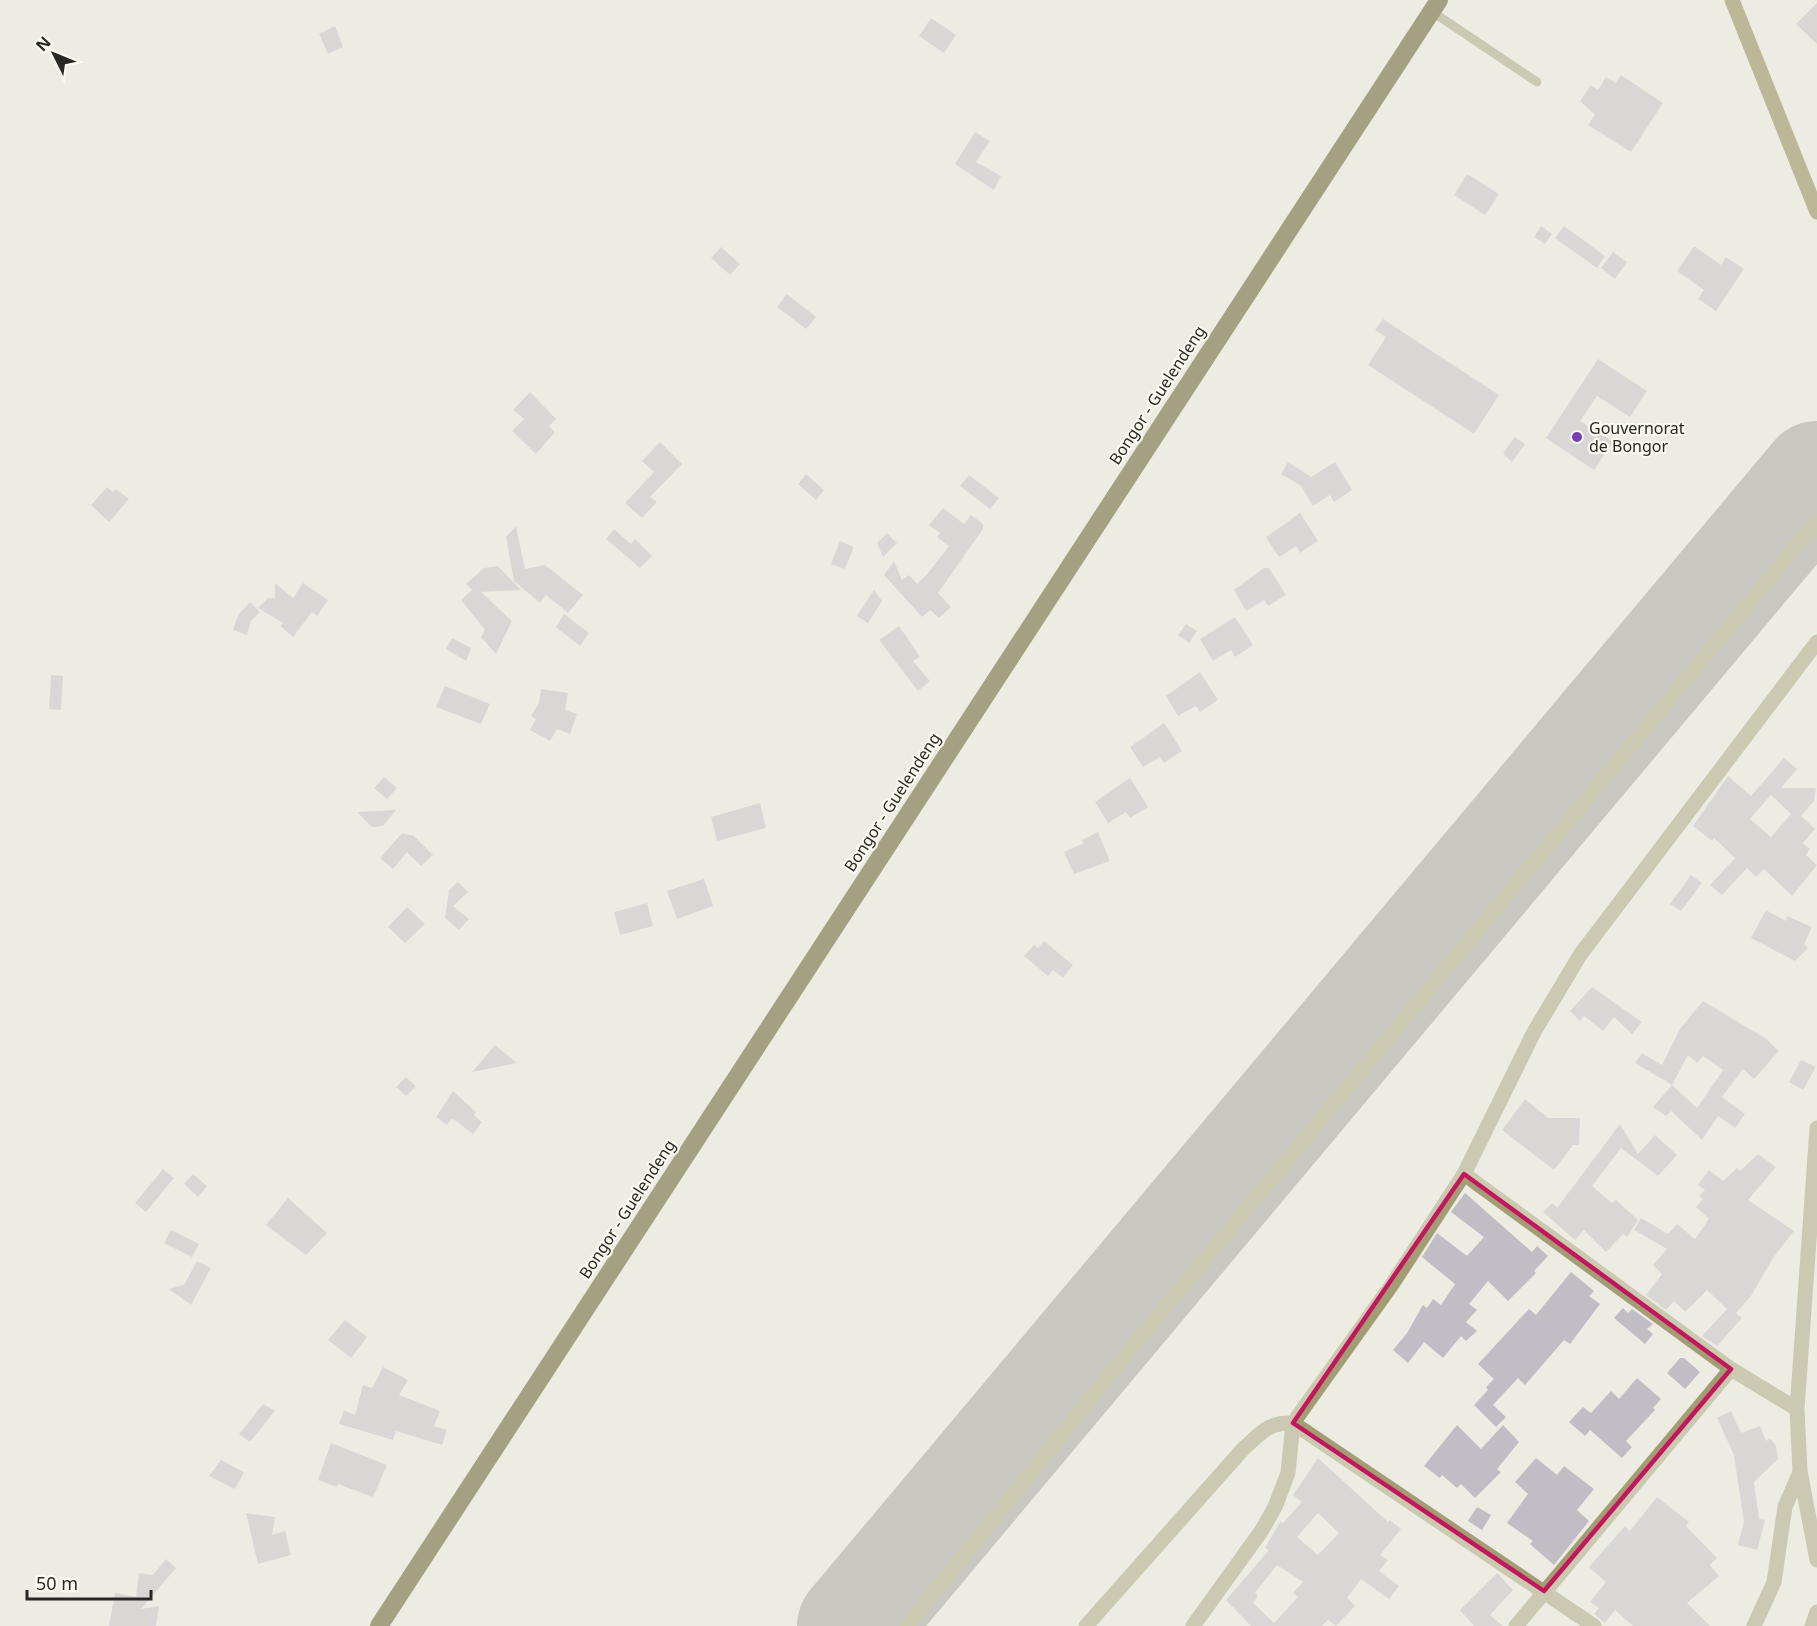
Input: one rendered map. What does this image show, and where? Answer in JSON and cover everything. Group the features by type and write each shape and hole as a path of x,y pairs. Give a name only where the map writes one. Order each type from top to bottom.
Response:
{"highway":[{"name":"Bongor - Guelendeng","path":"379,1626 1435,6"}],"street":[{"path":"1732,0 1817,212"},
{"path":"907,1626 1114,1369 1817,521"},
{"path":"1193,1626 1262,1530 1275,1507 1288,1473 1293,1424 1391,1286 1464,1174 1534,1032 1580,955 1817,642"},
{"path":"1817,1128 1797,1409 1800,1471 1817,1560"},
{"path":"1464,1174 1731,1369 1797,1409"},
{"path":"1516,1626 1731,1369"},
{"path":"1086,1626 1244,1448 1267,1428 1278,1423 1293,1424 1594,1626"},
{"path":"1754,1626 1774,1582 1785,1507 1800,1471"},
{"path":"1812,1626 1817,1612"}],"lane":[{"path":"1435,6 1537,82"}],"highlighted area":[{"path":"1464,1174 1731,1369 1544,1591 1293,1423"}],"building":[{"path":"1817,3 1817,44 1796,24"},
{"path":"931,18 956,35 944,53 919,36"},
{"path":"335,26 343,47 328,54 319,34"},
{"path":"1621,75 1663,103 1631,152 1588,125 1595,115 1580,101 1591,85 1598,90 1606,77 1616,83"},
{"path":"975,132 990,141 976,162 1001,176 994,190 955,164"},
{"path":"1467,174 1499,194 1485,215 1454,195"},
{"path":"1541,226 1552,234 1545,244 1534,237"},
{"path":"1564,226 1605,256 1597,268 1555,238"},
{"path":"1694,246 1721,265 1726,257 1744,269 1716,311 1698,299 1704,290 1677,271"},
{"path":"721,247 740,264 730,275 711,258"},
{"path":"1613,252 1627,262 1615,279 1601,268"},
{"path":"787,294 816,317 806,329 777,307"},
{"path":"1383,319 1499,395 1474,434 1368,365 1386,337 1375,330"},
{"path":"1598,359 1647,391 1630,417 1597,396 1580,421 1613,442 1594,470 1546,438"},
{"path":"530,392 556,419 549,426 555,432 536,454 512,431 524,419 513,410"},
{"path":"1515,437 1525,444 1512,462 1503,453"},
{"path":"660,442 682,464 650,497 657,502 642,518 625,503 654,472 642,461"},
{"path":"1288,462 1311,477 1335,462 1352,490 1334,502 1330,495 1313,506 1301,486 1281,474"},
{"path":"806,474 824,490 816,500 798,484"},
{"path":"969,475 999,498 990,509 960,486"},
{"path":"107,487 113,492 116,489 129,499 109,522 91,505"},
{"path":"943,508 964,524 971,515 983,524 983,529 938,593 951,607 939,618 930,610 922,617 884,575 894,561 902,580 909,575 917,584 929,572 949,546 937,537 940,533 929,525"},
{"path":"1300,513 1318,541 1300,553 1296,546 1279,557 1266,537"},
{"path":"516,526 525,569 545,565 583,595 568,613 546,595 540,603 514,581 506,537"},
{"path":"614,529 631,544 635,539 652,556 640,568 606,539"},
{"path":"887,533 897,543 883,557 877,543"},
{"path":"840,541 854,547 845,569 831,564"},
{"path":"498,566 521,590 481,592 512,621 496,654 481,637 485,630 461,600 472,590 466,584 484,568"},
{"path":"1264,568 1269,568 1286,595 1268,606 1264,600 1246,611 1234,590"},
{"path":"275,583 293,598 303,583 328,600 317,616 312,612 293,637 280,626 283,623 258,608 268,598 275,598"},
{"path":"874,590 882,601 868,623 857,616"},
{"path":"250,602 260,612 251,621 247,635 233,630 238,615"},
{"path":"564,614 589,633 580,646 556,627"},
{"path":"1235,617 1253,645 1235,657 1231,650 1213,661 1200,639"},
{"path":"1186,624 1197,631 1189,643 1178,635"},
{"path":"899,626 920,657 913,661 930,681 918,691 879,640"},
{"path":"452,638 471,648 466,661 446,649"},
{"path":"1200,672 1218,700 1200,712 1196,706 1178,716 1166,696"},
{"path":"51,675 63,676 61,710 49,709"},
{"path":"445,686 490,704 481,724 436,707"},
{"path":"541,689 568,693 565,710 577,714 570,734 557,729 550,741 530,730 536,719 531,716 539,703"},
{"path":"1164,723 1182,751 1164,763 1160,757 1143,767 1130,747"},
{"path":"1784,758 1797,769 1781,788 1816,788 1814,801 1801,816 1815,829 1803,843 1810,849 1806,855 1817,865 1792,896 1764,869 1756,877 1747,868 1722,895 1710,885 1735,858 1714,838 1712,841 1693,826 1728,776 1751,796","holes":["1771,795 1791,814 1771,837 1750,819"]},
{"path":"384,777 397,788 387,799 374,788"},
{"path":"1130,778 1148,807 1130,818 1126,812 1108,823 1095,802"},
{"path":"760,803 766,828 717,841 711,817"},
{"path":"396,810 383,826 372,827 357,812"},
{"path":"1098,832 1110,861 1074,874 1064,852 1084,843 1082,840"},
{"path":"402,833 414,836 433,855 421,866 407,852 393,869 380,858"},
{"path":"1691,875 1702,883 1681,911 1670,904"},
{"path":"704,879 713,906 677,919 667,891"},
{"path":"458,882 468,892 453,906 469,919 459,930 445,918 449,890"},
{"path":"647,903 653,926 620,935 614,912"},
{"path":"407,907 425,924 405,943 388,927"},
{"path":"1766,910 1786,921 1787,916 1812,927 1804,944 1808,948 1795,961 1751,938"},
{"path":"1044,941 1073,965 1063,978 1053,970 1048,976 1024,956 1034,945 1038,948"},
{"path":"1592,987 1642,1022 1632,1034 1614,1017 1603,1031 1584,1016 1580,1021 1570,1011"},
{"path":"1703,1001 1765,1038 1779,1051 1754,1079 1743,1069 1722,1097 1745,1114 1735,1128 1718,1116 1702,1140 1671,1111 1666,1116 1653,1107 1672,1085 1635,1063 1642,1053 1662,1065 1680,1029","holes":["1688,1055 1697,1063 1703,1056 1723,1070 1697,1108 1672,1085"]},
{"path":"495,1045 517,1063 472,1072"},
{"path":"1801,1060 1816,1067 1803,1090 1789,1082"},
{"path":"406,1077 416,1086 406,1096 396,1087"},
{"path":"453,1091 476,1112 474,1115 482,1122 473,1134 452,1118 447,1125 436,1117"},
{"path":"1525,1099 1548,1118 1580,1118 1579,1145 1573,1145 1554,1170 1502,1130"},
{"path":"1620,1124 1638,1154 1655,1135 1677,1155 1658,1176 1621,1148 1592,1186 1612,1203 1616,1200 1638,1220 1627,1237 1623,1234 1606,1252 1584,1230 1575,1240 1543,1212 1552,1203 1557,1208"},
{"path":"1758,1154 1776,1167 1748,1200 1794,1231 1773,1258 1751,1296 1736,1313 1742,1318 1717,1346 1702,1336 1727,1309 1707,1290 1685,1312 1674,1301 1666,1310 1646,1295 1662,1274 1653,1265 1667,1249 1634,1230 1641,1218 1668,1234 1677,1224 1695,1239 1709,1219 1696,1207 1703,1199 1699,1196 1705,1190 1698,1185 1709,1170 1723,1181 1737,1168 1740,1171"},
{"path":"163,1169 174,1178 146,1212 135,1203"},
{"path":"193,1174 207,1186 198,1197 184,1184"},
{"path":"1465,1193 1532,1252 1537,1246 1548,1256 1534,1271 1536,1273 1508,1301 1488,1281 1469,1304 1477,1310 1466,1322 1477,1331 1466,1341 1461,1336 1443,1358 1424,1342 1408,1363 1393,1350 1407,1333 1423,1305 1427,1308 1433,1299 1441,1305 1455,1284 1422,1257 1437,1233 1467,1256 1484,1237 1451,1212"},
{"path":"288,1198 327,1233 306,1255 266,1225"},
{"path":"171,1230 199,1244 192,1257 164,1243"},
{"path":"197,1261 211,1268 191,1305 169,1289 184,1285"},
{"path":"1571,1272 1594,1291 1589,1296 1600,1304 1570,1344 1564,1340 1525,1385 1518,1378 1493,1405 1506,1417 1496,1427 1474,1405 1488,1390 1486,1387 1494,1379 1478,1364 1529,1309 1536,1315"},
{"path":"1623,1308 1628,1313 1632,1309 1653,1324 1647,1329 1653,1334 1645,1344 1614,1318"},
{"path":"345,1320 367,1337 351,1358 328,1340"},
{"path":"1680,1358 1684,1358 1700,1372 1685,1389 1667,1373"},
{"path":"383,1367 408,1380 399,1395 440,1411 434,1426 447,1430 442,1445 396,1431 393,1440 339,1424 344,1410 355,1415 363,1385 372,1388"},
{"path":"1637,1378 1661,1399 1653,1408 1655,1410 1626,1441 1632,1447 1622,1458 1590,1430 1585,1436 1569,1422 1583,1407 1591,1413 1611,1391 1619,1399"},
{"path":"263,1404 275,1411 250,1442 239,1434"},
{"path":"1731,1411 1741,1433 1760,1426 1766,1441 1770,1438 1776,1446 1778,1459 1754,1482 1759,1519 1765,1520 1757,1550 1738,1545 1744,1522 1734,1455 1717,1418"},
{"path":"1457,1425 1481,1449 1503,1425 1519,1442 1497,1469 1501,1472 1475,1498 1461,1484 1457,1488 1442,1475 1440,1478 1424,1466"},
{"path":"331,1443 387,1465 373,1497 338,1484 337,1487 318,1480"},
{"path":"1318,1458 1388,1522 1390,1520 1401,1529 1380,1555 1388,1560 1379,1571 1399,1586 1389,1599 1361,1579 1347,1598 1355,1606 1336,1626 1328,1620 1322,1626 1251,1626 1226,1600 1269,1550 1265,1548 1280,1522 1283,1523 1302,1502 1293,1495","holes":["1318,1513 1339,1533 1318,1555 1297,1537","1277,1565 1303,1582 1293,1593 1298,1597 1274,1623 1253,1603 1258,1596 1255,1593"]},
{"path":"1536,1458 1557,1475 1564,1466 1594,1489 1577,1510 1589,1521 1554,1565 1530,1544 1533,1541 1507,1523 1528,1494 1515,1482"},
{"path":"221,1460 244,1472 235,1489 209,1476"},
{"path":"1657,1497 1689,1522 1686,1526 1717,1558 1710,1565 1719,1576 1687,1603 1710,1626 1633,1626 1615,1610 1605,1623 1594,1614 1599,1608 1590,1602 1606,1582 1589,1567 1625,1526 1630,1531"},
{"path":"1477,1507 1491,1515 1482,1530 1468,1521"},
{"path":"246,1513 275,1517 272,1535 285,1531 291,1555 258,1564"},
{"path":"166,1559 176,1568 141,1609 159,1606 156,1626 109,1626 115,1593 136,1597 139,1573 153,1575"},
{"path":"1497,1573 1513,1590 1490,1615 1503,1626 1474,1626 1460,1610"}],"runway":[{"path":"853,1626 1817,477"}],"place":[{"name":"Gouvernorat de Bongor","path":"1577,437"}]}
